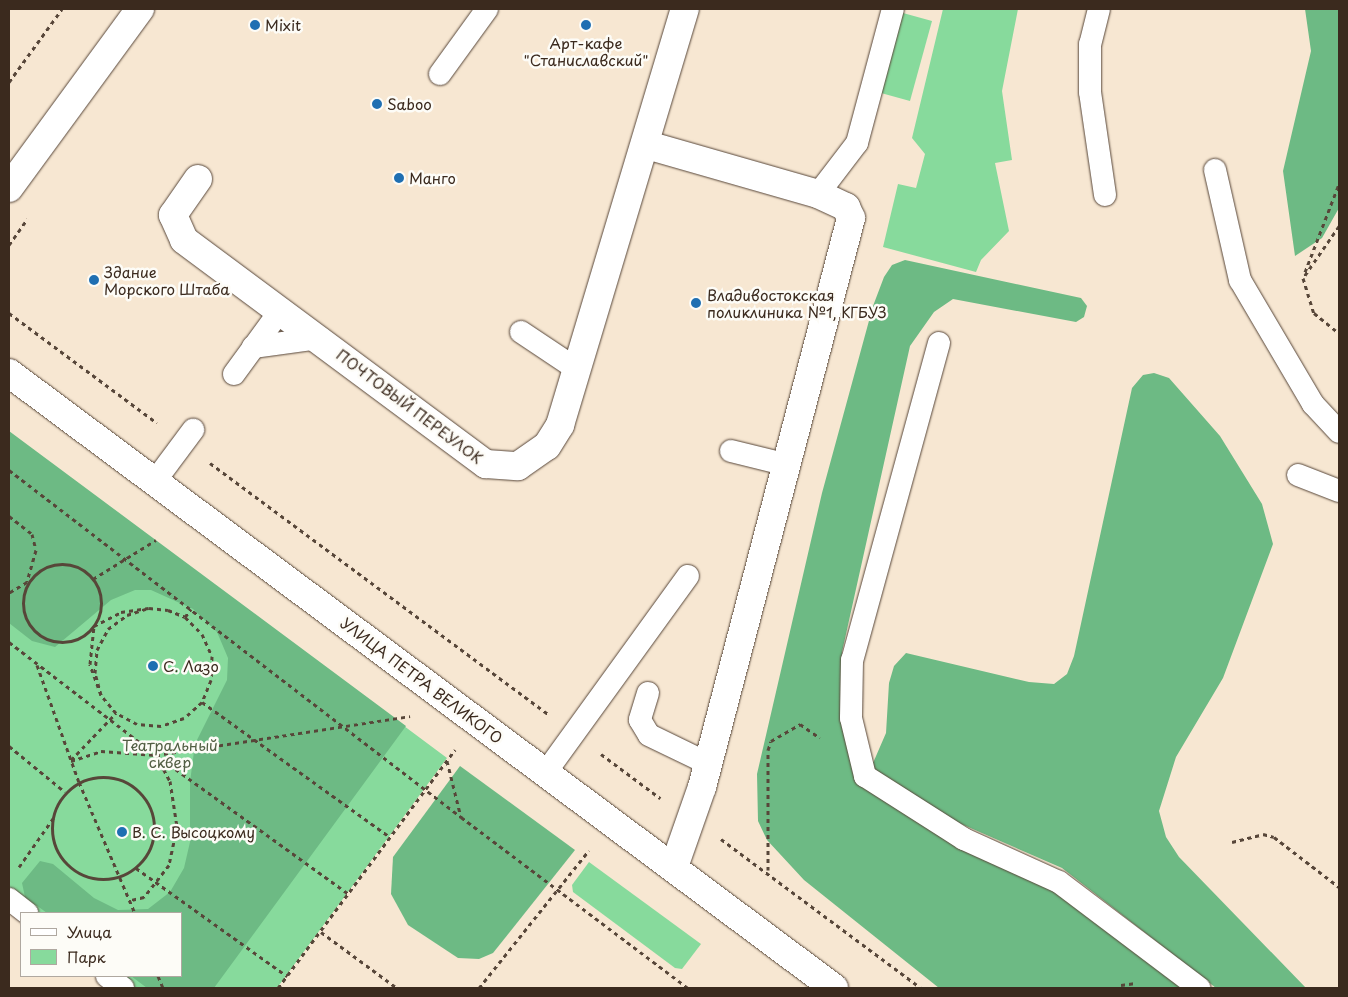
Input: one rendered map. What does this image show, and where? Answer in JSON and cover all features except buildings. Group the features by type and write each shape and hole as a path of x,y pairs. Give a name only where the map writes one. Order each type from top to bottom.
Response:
{"street":[{"path":"9,188 140,9"},
{"name":"ПОЧТОВЫЙ ПЕРЕУЛОК","path":"198,179 174,215 184,240 320,338 486,464 503,467 518,466 547,446 560,425 648,145 685,9"},
{"path":"648,145 818,194 846,207 852,218 784,464 692,822 674,867"},
{"name":"УЛИЦА ПЕТРА ВЕЛИКОГО","path":"9,373 620,826 834,988"}],"lane":[{"path":"440,74 487,9"},
{"path":"818,194 857,143 893,9"},
{"path":"1099,9 1090,44 1090,92 1105,195"},
{"path":"1215,170 1240,280 1313,404 1339,432"},
{"path":"234,374 280,311"},
{"path":"521,332 578,370"},
{"path":"254,347 320,338"},
{"path":"939,343 852,660 851,718 865,776 964,839 1059,882 1199,988"},
{"path":"155,482 188,436"},
{"path":"731,451 784,464"},
{"path":"1298,475 1339,491"},
{"path":"546,772 688,576"},
{"path":"648,693 640,720 649,735 707,763"},
{"path":"9,899 26,912"},
{"path":"108,977 124,988"}],"path":[{"path":"9,82 62,9"},
{"path":"1339,184 1302,278 1314,313 1339,333"},
{"path":"1302,278 1339,226"},
{"path":"9,313 188,436 574,734 692,822 768,871 921,988"},
{"path":"9,470 688,988"},
{"path":"9,516 32,534 36,550 28,582 22,602 27,621 41,636 70,641 94,626 121,612 148,608 186,618 202,634 212,656 211,680 202,702 184,718 162,726 137,724 116,713 101,695 90,664 94,626 100,593 93,579 82,569 62,563 43,568 28,582 9,593"},
{"path":"93,579 156,540"},
{"path":"101,695 95,672 101,643 108,630 127,615 148,608"},
{"path":"186,618 191,609"},
{"path":"9,642 156,755 349,894"},
{"path":"36,664 79,782 136,912"},
{"path":"202,702 390,837"},
{"path":"71,761 116,713"},
{"path":"71,761 101,751 156,755 396,718"},
{"path":"768,871 768,750 772,741 800,724 816,732 824,745"},
{"path":"9,746 65,792"},
{"path":"131,900 144,897 158,883 169,865 177,827 170,781 156,755"},
{"path":"278,988 447,760 462,817"},
{"path":"14,874 55,817 65,792 79,782 112,777 141,796 150,812 152,830 150,848 136,868 120,878 94,879 72,867 57,843 55,817"},
{"path":"479,988 581,856 620,826"},
{"path":"1232,842 1263,834 1274,837 1339,887"},
{"path":"136,868 287,976"},
{"path":"321,932 397,988"}],"green space":[{"path":"943,9 1018,9 1002,91 1012,160 995,163 1009,231 981,260 976,272 883,247 898,184 916,188 925,154 912,138"},
{"path":"1305,9 1339,9 1339,208 1322,238 1295,256 1283,171 1311,51"},
{"path":"903,13 932,21 910,101 881,93"},
{"path":"905,260 1081,298 1087,306 1084,317 1076,322 953,299 934,312 910,346 842,652 859,784 961,848 1055,891 1185,988 939,988 804,880 767,840 758,821 757,774 822,493 873,306 884,277 892,265"},
{"path":"1154,373 1169,378 1220,436 1262,504 1273,544 1223,678 1176,757 1159,811 1166,837 1179,857 1306,988 1216,988 1062,868 959,823 875,772 873,763 886,733 889,683 894,666 906,653 1029,682 1054,684 1067,674 1074,656 1132,388 1143,375"},
{"path":"9,431 406,726 214,988 147,988 132,977 182,977 182,912 46,912 25,897 22,883 40,861 53,864 94,898 118,910 148,909 170,892 184,868 190,842 190,782 195,744 227,680 228,658 217,632 193,609 151,590 135,590 111,600 55,647 32,641 9,623"},
{"name":"Театральный сквер","path":"9,432 447,758 277,988 124,988 108,977 182,977 182,912 24,912 9,901"},
{"path":"460,766 575,850 493,953 479,959 458,958 408,925 391,894 393,857"},
{"path":"589,862 701,944 682,969 675,968 573,892 572,885"}],"place":[{"name":"Mixit","path":"255,25"},
{"name":"Арт-кафе \"Станиславский\"","path":"586,25"},
{"name":"Saboo","path":"377,104"},
{"name":"Манго","path":"399,178"},
{"name":"Здание Морского Штаба","path":"94,280"},
{"name":"Владивостокская поликлиника №1, КГБУЗ","path":"696,303"},
{"name":"С. Лазо","path":"153,666"},
{"name":"В. С. Высоцкому","path":"122,832"}]}
